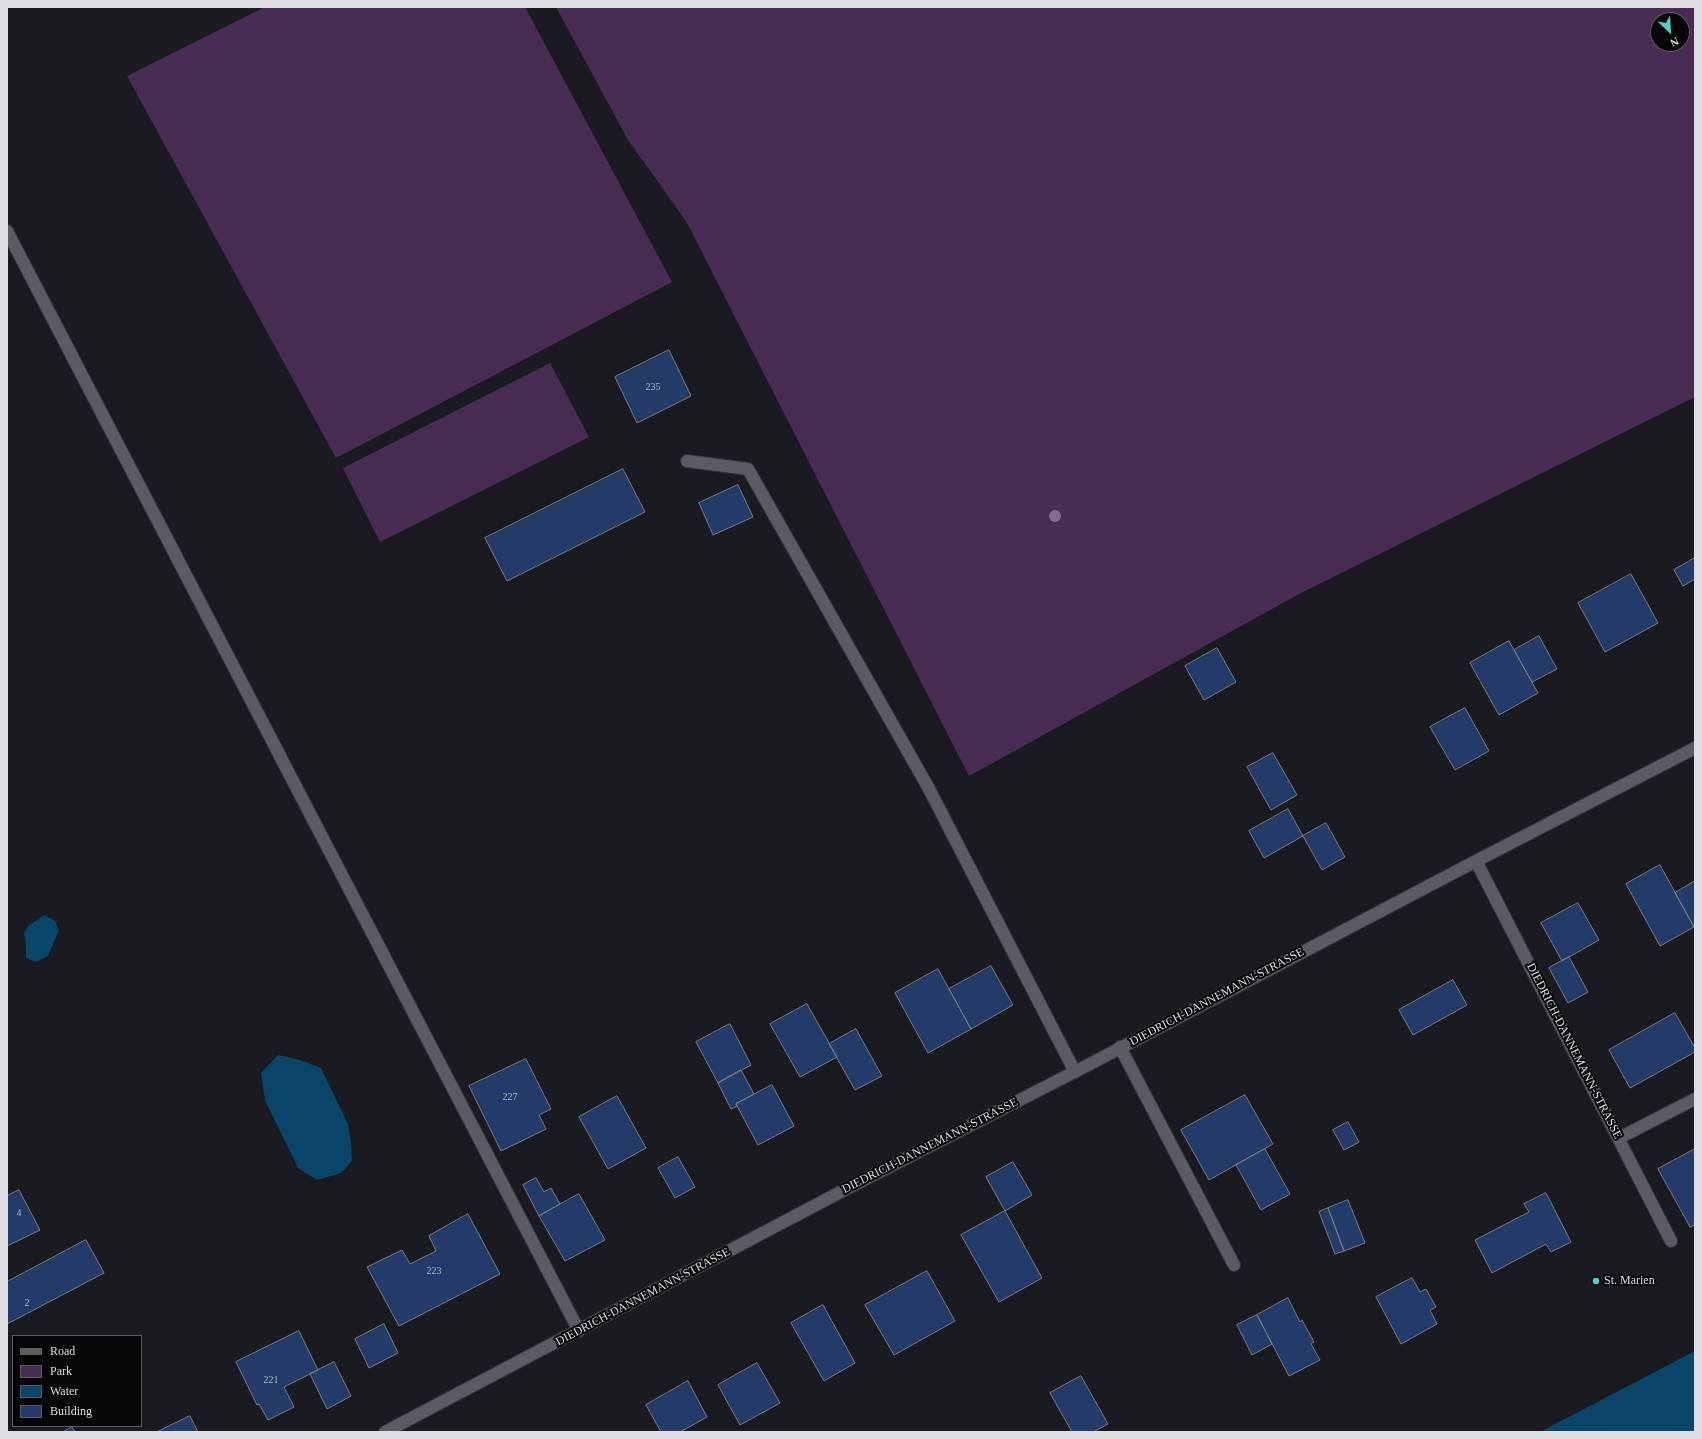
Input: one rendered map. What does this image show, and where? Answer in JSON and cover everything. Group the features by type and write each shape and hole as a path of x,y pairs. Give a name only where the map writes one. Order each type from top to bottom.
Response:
{"street":[{"path":"7,231 579,1331"},
{"path":"687,461 748,469 928,787 1075,1072"},
{"name":"DIEDRICH-DANNEMANN-STRASSE","path":"385,1432 850,1187 1075,1072 1120,1047 1695,748"},
{"name":"DIEDRICH-DANNEMANN-STRASSE","path":"1476,861 1671,1241"},
{"path":"1120,1047 1234,1265"},
{"path":"1619,1138 1695,1099"}],"green space":[{"path":"265,7 525,7 672,282 336,458 127,76"},
{"path":"556,7 1695,7 1695,397 1299,594 969,776 686,221 628,140"},
{"path":"550,363 589,437 380,542 343,468"}],"water":[{"path":"44,915 55,921 59,930 48,956 36,962 26,958 24,934 28,926"},
{"path":"278,1055 300,1060 321,1068 348,1124 352,1161 341,1173 317,1180 298,1168 265,1100 261,1073"},
{"path":"1695,1351 1695,1432 1540,1432"}],"building":[{"path":"669,350 691,396 637,423 615,377"},
{"path":"623,469 645,512 507,581 485,538"},
{"path":"738,485 753,517 713,535 699,503"},
{"path":"1695,558 1695,579 1683,586 1674,570"},
{"path":"1631,574 1658,623 1605,652 1578,603"},
{"path":"1539,636 1557,669 1532,682 1514,650"},
{"path":"1509,641 1538,693 1499,715 1470,663"},
{"path":"1217,648 1236,682 1204,700 1185,666"},
{"path":"1465,708 1489,751 1455,770 1430,727"},
{"path":"1273,753 1297,795 1271,810 1247,767"},
{"path":"1288,809 1303,836 1264,858 1249,831"},
{"path":"1326,823 1345,857 1322,870 1303,836"},
{"path":"1660,865 1694,927 1660,946 1626,884"},
{"path":"1695,881 1695,926 1694,927 1675,893"},
{"path":"1578,903 1599,940 1562,961 1541,923"},
{"path":"1569,957 1588,992 1568,1003 1549,968"},
{"path":"991,966 1013,1005 971,1029 949,989"},
{"path":"938,969 971,1029 928,1053 895,993"},
{"path":"1453,980 1467,1005 1413,1035 1399,1010"},
{"path":"807,1004 837,1057 800,1077 770,1024"},
{"path":"1675,1013 1695,1048 1695,1052 1630,1088 1609,1050"},
{"path":"730,1024 751,1065 718,1083 696,1042"},
{"path":"856,1029 882,1076 855,1090 829,1044"},
{"path":"526,1059 551,1109 539,1115 546,1129 501,1151 469,1086"},
{"path":"741,1070 754,1094 736,1104 737,1106 731,1109 718,1083"},
{"path":"772,1085 794,1126 758,1145 736,1104"},
{"path":"1245,1095 1273,1144 1209,1180 1181,1130"},
{"path":"617,1096 646,1148 608,1169 579,1117"},
{"path":"1348,1122 1359,1142 1344,1150 1333,1130"},
{"path":"1265,1149 1290,1194 1261,1210 1236,1165"},
{"path":"1695,1149 1695,1225 1690,1227 1658,1169"},
{"path":"678,1157 695,1187 675,1198 658,1168"},
{"path":"1013,1162 1032,1195 1005,1211 986,1177"},
{"path":"536,1178 544,1192 551,1188 560,1204 539,1216 523,1185"},
{"path":"19,1190 40,1230 7,1246 7,1196"},
{"path":"1546,1193 1571,1242 1551,1252 1546,1244 1492,1273 1475,1240 1529,1212 1524,1204"},
{"path":"579,1194 605,1240 565,1261 539,1216"},
{"path":"1348,1200 1365,1243 1344,1251 1328,1208"},
{"path":"1328,1208 1344,1251 1335,1254 1319,1212"},
{"path":"1005,1211 1042,1278 999,1302 961,1235"},
{"path":"468,1214 500,1274 399,1326 367,1267 402,1250 410,1264 436,1251 429,1236"},
{"path":"86,1240 104,1273 7,1324 7,1282"},
{"path":"927,1271 955,1321 894,1355 865,1305"},
{"path":"1412,1278 1420,1292 1426,1289 1436,1307 1430,1310 1437,1324 1401,1344 1376,1297"},
{"path":"1288,1298 1300,1322 1302,1320 1314,1342 1311,1344 1320,1360 1289,1376 1257,1315"},
{"path":"823,1305 855,1363 824,1381 791,1323"},
{"path":"1257,1315 1272,1344 1252,1355 1237,1325"},
{"path":"384,1324 398,1353 369,1368 355,1339"},
{"path":"299,1331 318,1370 284,1387 294,1407 268,1420 259,1404 257,1405 236,1362"},
{"path":"334,1362 351,1396 327,1409 310,1374"},
{"path":"757,1363 780,1403 740,1425 718,1385"},
{"path":"1081,1376 1108,1424 1093,1432 1072,1432 1050,1393"},
{"path":"688,1381 707,1417 680,1432 661,1432 646,1405"},
{"path":"190,1416 198,1432 157,1432"},
{"path":"72,1427 75,1432 63,1432"}],"place":[{"name":"St. Marien","path":"1596,1281"}]}
